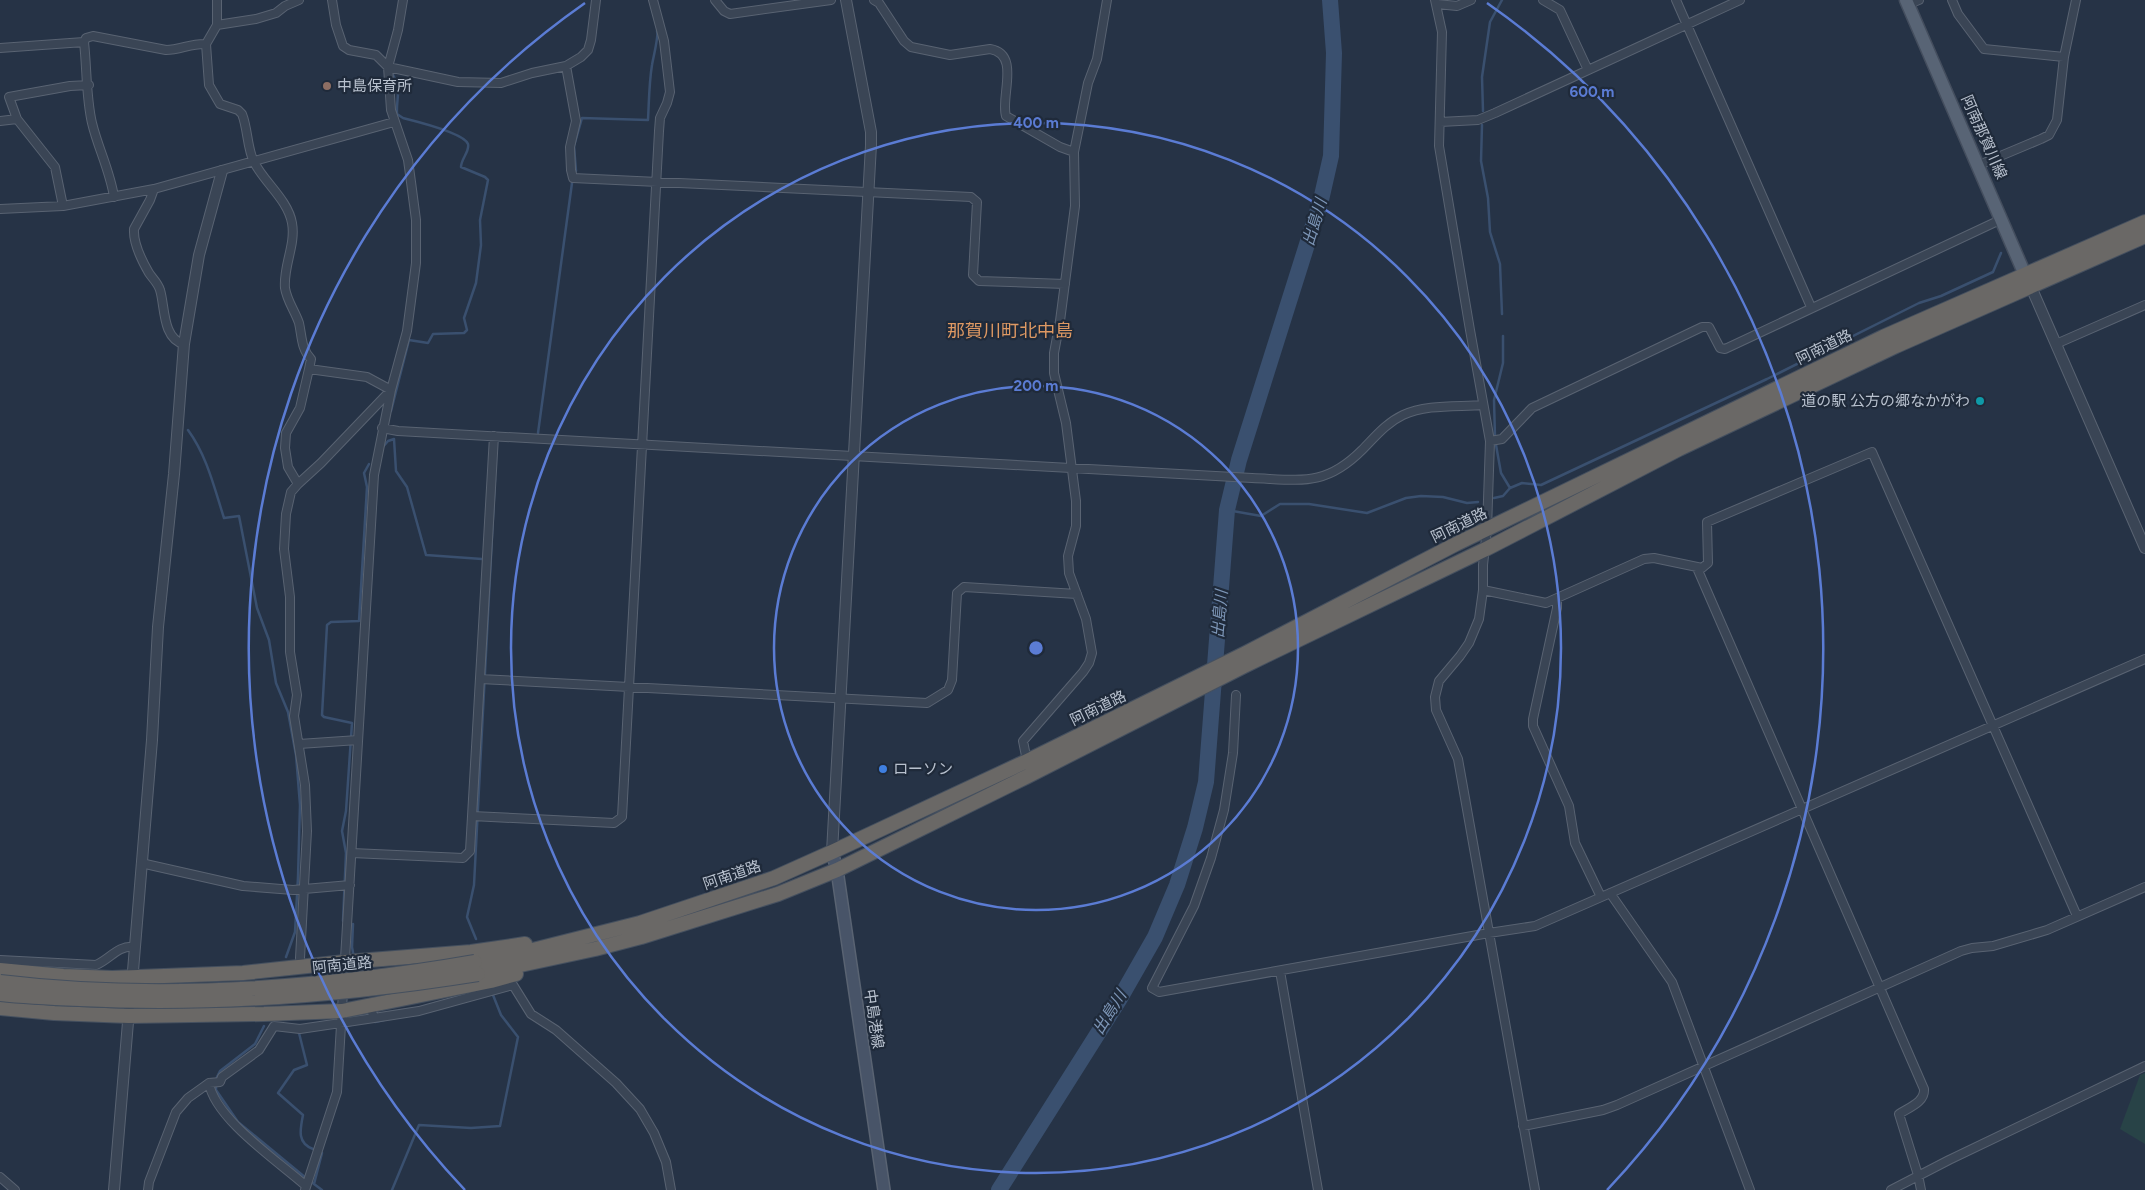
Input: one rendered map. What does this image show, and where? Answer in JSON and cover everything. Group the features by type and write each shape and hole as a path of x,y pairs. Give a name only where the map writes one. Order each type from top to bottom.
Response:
{"highway":[{"name":"阿南道路","path":"2,970 126,991 260,988 322,984 476,968 595,949 641,937 778,894 837,870 964,808 1487,529 1883,336 2145,222"},
{"name":"阿南道路","path":"1245,659 1484,550 1678,449 1888,350 2145,236"},
{"name":"阿南道路","path":"0,994 124,1002 252,999 322,995 403,986 476,968 513,955 640,923 756,884 832,852 1027,760 1187,688"},
{"path":"2,970 62,976 132,978 243,974 345,962 471,952 590,935"},
{"path":"2,1008 129,1016 255,1015 342,1018 492,982 595,949"}],"main road":[{"name":"阿南那賀川線","path":"1911,2 2031,287"},
{"name":"中島港線","path":"832,852 837,870 884,1190"}],"street":[{"path":"217,0 217,24 206,44 209,85 220,104 238,110 242,114 254,161 289,212 292,223 293,236 286,288 289,303 299,323 301,338 307,354 311,358 300,408 286,433 288,467 298,484"},
{"path":"217,24 256,19 276,13 285,6 300,0"},
{"path":"332,0 336,25 344,46 349,50 376,55 388,67 458,82 501,83 532,73 566,66 588,50 596,0"},
{"path":"213,1083 214,1098 228,1118 307,1184 337,1092 345,962 346,885 352,853 353,740 374,475 382,428 407,331 416,263 416,220 408,160 391,110 388,67 398,30 402,0"},
{"path":"475,816 614,824 622,817 660,118 667,104 670,92 664,41 653,0"},
{"path":"715,0 724,11 730,14 831,0"},
{"path":"832,852 871,132 846,0"},
{"path":"874,0 879,3 904,41 911,47 950,55 990,49 996,50 1004,56 1008,65 1004,109 1006,116 1060,147 1074,152"},
{"path":"1027,760 1023,741 1089,663 1092,653 1086,619 1069,573 1068,556 1076,526 1072,468 1066,423 1054,374 1054,353 1075,206 1074,152 1088,83 1097,59 1107,0"},
{"path":"1471,0 1457,6 1436,2 1442,32 1440,146 1444,180 1490,441 1487,529 1484,550 1483,590 1478,619 1469,642 1439,681 1435,697 1436,710 1458,759 1535,1190"},
{"path":"1543,0 1560,10 1588,70"},
{"path":"1676,0 1812,307"},
{"path":"1440,122 1478,120 1740,0"},
{"path":"1952,0 1958,14 1984,49 2064,57"},
{"path":"1979,165 2049,135 2056,120 2064,57 2076,0"},
{"path":"114,197 112,183 92,124 84,42 86,38 93,36 174,50 196,43 206,44"},
{"path":"0,48 84,42"},
{"path":"566,66 576,121 570,147 570,170 573,178 971,197 977,202 973,275 978,281 1065,284"},
{"path":"63,206 55,167 17,119 9,97 17,94 70,86 89,85"},
{"path":"0,121 17,119"},
{"path":"0,209 63,206 154,189 394,122"},
{"path":"114,1190 152,740 158,627 174,474 184,344 199,255 222,171"},
{"path":"154,189 134,229 133,235 139,252 160,290 167,325 177,341 184,344"},
{"path":"1490,441 1502,439 1532,408 1702,327 1709,327 1720,348 1725,349 2002,219"},
{"path":"2031,287 2145,548"},
{"path":"2056,344 2145,305"},
{"path":"309,369 367,377 391,390"},
{"path":"300,958 299,890 307,831 305,785 294,716 297,695 290,652 290,597 284,549 286,514 291,492 391,390"},
{"path":"382,428 398,431 643,446 1312,480 1331,475 1348,464 1388,423 1403,415 1418,410 1483,405"},
{"path":"352,853 463,858 470,851 475,816 483,679 494,436"},
{"path":"1483,590 1546,603 1644,559 1654,558 1702,568 1708,563 1707,522 1872,452 2077,916"},
{"path":"1697,568 1924,1089 1924,1095 1921,1100 1899,1114 1921,1190"},
{"path":"483,679 927,703 948,690 952,680 957,593 964,588 1078,594"},
{"path":"1556,599 1557,608 1533,726 1569,806 1575,843 1601,897"},
{"path":"1236,695 1234,753 1224,810 1211,858 1194,906 1152,988 1159,992 1535,926 2145,659"},
{"path":"299,744 353,740"},
{"path":"141,863 244,886 299,890 346,885"},
{"path":"1523,1126 1603,1110 1961,951 1993,946 2047,930 2145,887"},
{"path":"1610,894 1672,982 1750,1190"},
{"path":"2,970 96,965 105,962 121,948 134,947"},
{"path":"1280,971 1318,1190"},
{"path":"372,1012 419,1011 513,984 531,1014 556,1030 616,1083 640,1109 654,1133 666,1162 671,1190"},
{"path":"148,1190 176,1112 188,1098 213,1083 259,1050 274,1026 297,1029 342,1018"},
{"path":"1891,1190 1918,1175 2145,1066"},
{"path":"0,1177 15,1190"}],"green space":[{"path":"2145,1073 2145,1144 2120,1129 2140,1075"}],"waterway":[{"name":"出島川","path":"999,1190 1119,1000 1155,937 1177,885 1195,828 1206,782 1227,510 1239,460 1321,200 1331,156 1334,53 1330,0"},
{"path":"1483,111 1482,77 1490,22 1502,0"},
{"path":"576,171 574,146 582,118 648,120 650,79 657,42 657,31"},
{"path":"391,411 409,340 428,343 433,334 464,333 467,330 464,318 476,283 481,245 480,220 488,180 461,167 468,147 465,140 449,132 403,118 397,114 398,90 393,75"},
{"path":"1482,125 1481,161 1488,198 1490,232 1500,264 1502,314"},
{"path":"538,433 572,183"},
{"path":"1510,488 1522,483 1541,485 1767,379 1919,303 1941,296 1993,272 2001,253"},
{"path":"1495,437 1494,400 1503,363 1503,336"},
{"path":"188,430 205,461 224,518 239,516 257,608 269,640 276,683 288,712 296,755 300,805 298,877 295,932 286,957"},
{"path":"382,448 388,441 394,439 396,471 407,487 426,555 482,559"},
{"path":"1494,498 1503,496 1510,488 1501,473 1496,445"},
{"path":"343,921 346,853 342,831 346,811 352,723 322,715 327,625 331,622 359,621 367,487 364,473 369,464"},
{"path":"476,939 467,917 474,885 495,479"},
{"path":"1227,510 1261,516 1280,504 1309,504 1367,513 1406,498 1421,496 1443,497 1467,503 1478,502"},
{"path":"353,924 352,947 354,958"},
{"path":"392,1190 419,1125 471,1128 500,1126 518,1037 501,1015 493,995"},
{"path":"375,1022 384,1020"},
{"path":"347,1026 355,1024"},
{"path":"264,1026 255,1044 220,1071 216,1079 216,1090 238,1122 306,1178"},
{"path":"298,1029 307,1065 294,1070 278,1093 303,1115 302,1140 313,1149"},
{"path":"314,1184 322,1153"},
{"path":"310,1181 322,1190"}],"place":[{"name":"中島保育所","path":"327,86"},
{"name":"道の駅 公方の郷なかがわ","path":"1980,401"},
{"name":"ローソン","path":"883,769"}],"district":[{"name":"那賀川町北中島","path":"1010,331"}]}
